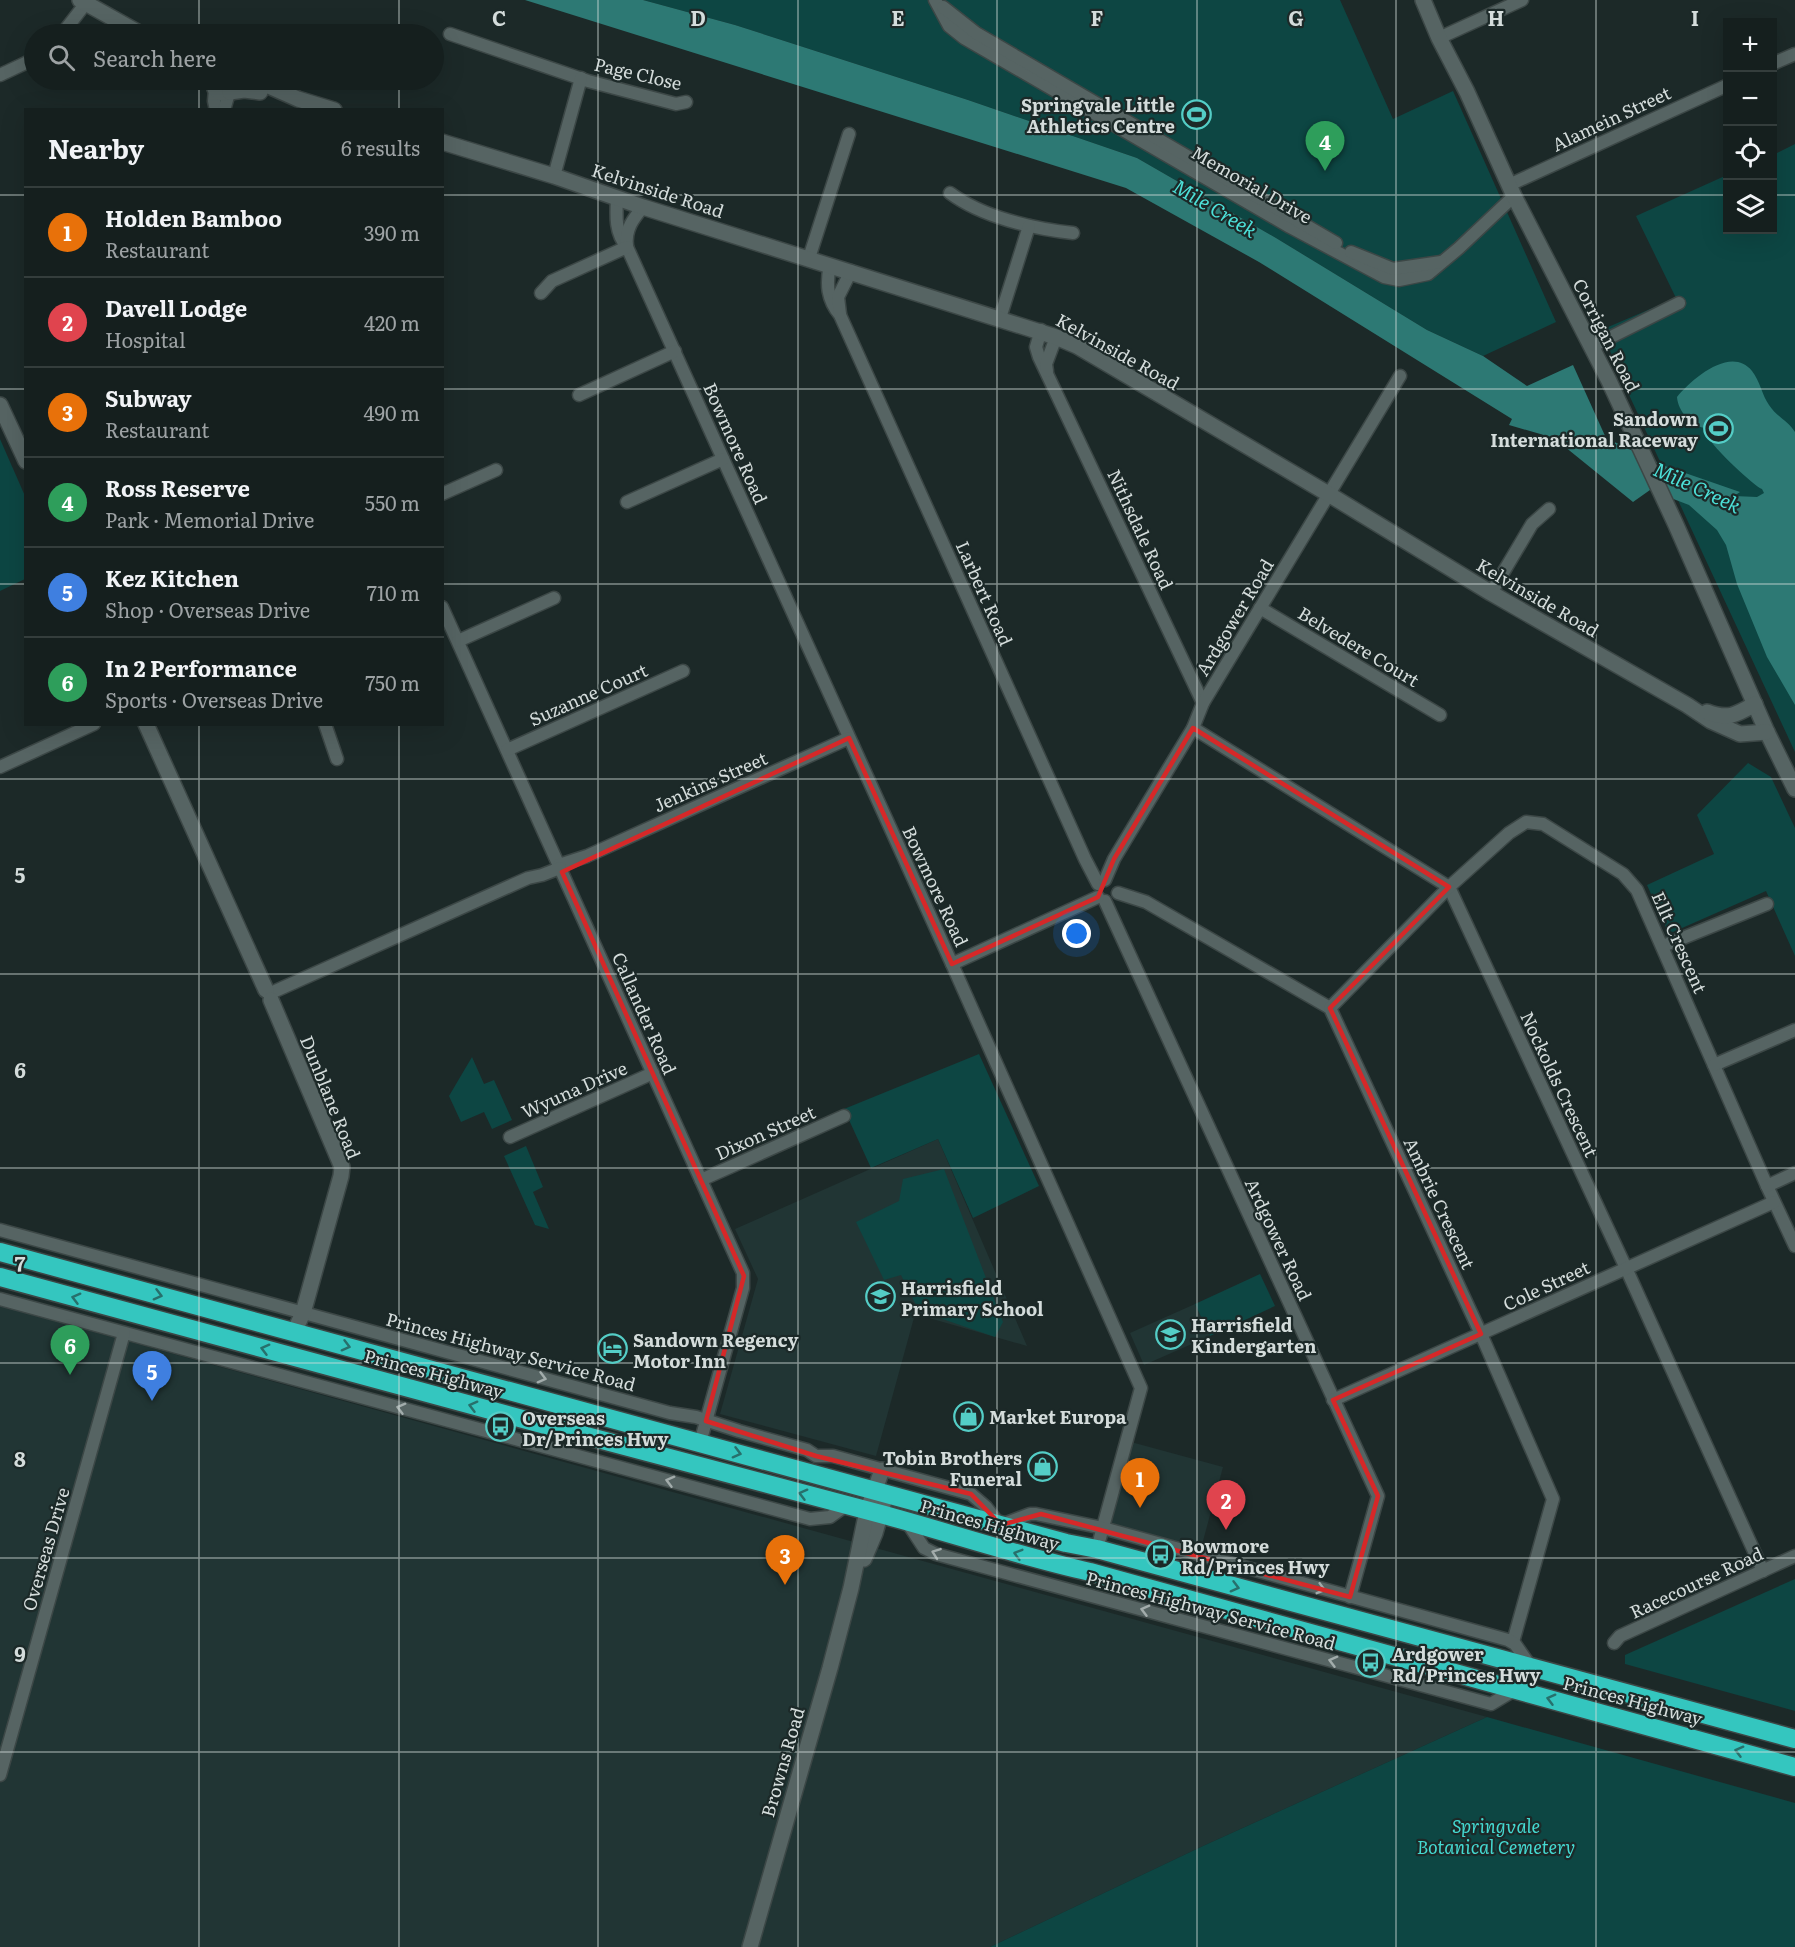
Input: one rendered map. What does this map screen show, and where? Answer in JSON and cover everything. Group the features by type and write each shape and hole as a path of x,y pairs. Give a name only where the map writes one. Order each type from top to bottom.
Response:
{"highway":[{"name":"Princes Highway","path":"0,1252 1795,1739"},
{"name":"Princes Highway","path":"0,1277 907,1522 1795,1767"},
{"path":"294,1332 299,1345 304,1349 389,1372 437,1396"},
{"path":"1059,1565 1066,1543"},
{"path":"1090,1572 1097,1550"}],"street":[{"name":"Memorial Drive","path":"935,0 956,20 976,33 1360,257 1393,269 1444,262 1511,191"},
{"name":"Corrigan Road","path":"1423,0 1511,191 1609,381 1663,496 1767,732 1795,789"},
{"path":"1439,38 1522,0"},
{"path":"69,24 83,2 123,24"},
{"name":"Page Close","path":"450,34 581,78 676,104 687,102"},
{"path":"1777,62 1795,54"},
{"path":"0,75 24,64"},
{"name":"Page Close","path":"554,176 581,78"},
{"name":"Alamein Street","path":"1511,191 1723,87"},
{"path":"216,108 214,101 218,90"},
{"path":"221,90 224,108"},
{"path":"245,90 298,99"},
{"path":"278,90 327,108"},
{"path":"809,258 849,134"},
{"name":"Kelvinside Road","path":"444,143 1056,336 1097,358 1711,721 1740,734 1767,732"},
{"path":"950,193 965,204 1029,226 1073,233"},
{"name":"Bowmore Road","path":"617,198 618,230 623,242 675,351 1141,1388 1097,1550"},
{"path":"541,293 552,281 627,247 629,226 643,207"},
{"path":"1000,318 1029,226"},
{"name":"Larbert Road","path":"830,265 827,291 834,308 840,315 1085,859 1102,890"},
{"path":"840,315 838,297 851,272"},
{"path":"1591,347 1679,303"},
{"name":"Nithsdale Road","path":"1041,330 1037,352 1203,703"},
{"path":"1047,371 1046,364 1056,336"},
{"path":"579,395 675,351"},
{"name":"Ardgower Road","path":"1350,1597 1378,1496 1102,890 1114,859 1192,728 1203,703 1400,376"},
{"path":"0,405 24,456"},
{"path":"627,502 723,459"},
{"path":"444,493 496,470"},
{"path":"1491,593 1532,524 1550,508"},
{"path":"458,642 554,598"},
{"name":"Belvedere Court","path":"1260,608 1440,715"},
{"name":"Callander Road","path":"444,611 743,1273 744,1279 700,1443"},
{"name":"Suzanne Court","path":"507,750 683,671"},
{"name":"Kelvinside Road","path":"1687,705 1725,718 1741,713 1755,704"},
{"path":"0,767 90,726"},
{"name":"Dunblane Road","path":"147,726 270,994 342,1167 303,1314 294,1332"},
{"path":"326,726 337,759"},
{"path":"1192,728 1449,887"},
{"name":"Jenkins Street","path":"270,994 528,878 538,871 580,862 587,856 849,738"},
{"name":"Ellt Crescent","path":"1330,1008 1449,887 1509,833 1526,822 1543,824 1623,874 1637,890 1795,1246"},
{"path":"952,964 1115,883 1118,892 1115,898 1102,890"},
{"name":"Nockolds Crescent","path":"1449,887 1626,1268 1763,1571"},
{"path":"1118,892 1146,902 1330,1008"},
{"path":"1663,946 1767,904"},
{"name":"Ambrie Crescent","path":"1330,1008 1481,1334 1553,1499 1513,1642"},
{"path":"1714,1065 1795,1030"},
{"name":"Wyuna Drive","path":"510,1137 652,1073"},
{"name":"Dixon Street","path":"701,1180 844,1116"},
{"path":"1767,1186 1795,1173"},
{"name":"Cole Street","path":"1333,1400 1774,1202"},
{"name":"Princes Highway Service Road","path":"0,1230 303,1314 706,1421 807,1449 816,1455 833,1456 970,1494 986,1507 1000,1524"},
{"path":"0,1299 810,1519 830,1517 845,1506"},
{"path":"303,1314 308,1328 318,1339"},
{"name":"Overseas Drive","path":"0,1774 124,1333"},
{"name":"Browns Road","path":"750,1947 880,1492 882,1470"},
{"path":"1000,1524 1036,1514 1103,1528 1513,1642 1532,1668"},
{"name":"Princes Highway Service Road","path":"907,1522 924,1548 936,1554 1491,1704 1516,1689"},
{"name":"Racecourse Road","path":"1614,1643 1620,1636 1795,1556"}],"highlighted area":[{"path":"1193,728 1449,887 1330,1008 1481,1334 1333,1400 1378,1496 1350,1597 1041,1514 1001,1525 971,1494 816,1456 706,1421 744,1276 562,872 849,738 952,964 1098,897 1114,859"}],"shaded area":[{"name":"Harrisfield Primary School","path":"938,1139 1027,1346 915,1314 876,1456 720,1414 758,1279 735,1229"},
{"name":"Harrisfield Kindergarten","path":"1195,1304 1210,1336 1144,1365 1130,1333"},
{"path":"0,1306 1487,1717 1203,1846 990,1947 0,1947"},
{"path":"1131,1442 1223,1467 1200,1552 1111,1525"}],"green space":[{"path":"643,0 1340,0 1393,119 1453,91 1556,322 1483,356 1427,330 1276,238 1137,158 968,100 735,25"},
{"name":"Sandown International Raceway","path":"1795,144 1795,752 1624,384 1629,377 1624,366 1617,367 1601,330 1676,298 1636,216 1723,177 1723,234 1777,234 1777,153"},
{"path":"0,439 24,494 24,579 0,591"},
{"path":"1748,763 1771,777 1795,828 1795,956 1766,891 1673,932 1667,930 1647,885 1714,854 1697,815"},
{"path":"979,1054 1039,1186 973,1218 938,1139 871,1168 844,1109"},
{"path":"472,1057 484,1084 494,1080 512,1120 492,1129 484,1112 461,1122 449,1096"},
{"path":"526,1146 543,1187 533,1192 549,1229 535,1225 504,1156"},
{"path":"944,1169 1003,1322 995,1337 919,1311 901,1275 884,1280 856,1222 899,1201 903,1179"},
{"path":"1260,1274 1275,1306 1210,1336 1195,1304"},
{"path":"1795,1579 1795,1711 1625,1664 1625,1655"},
{"name":"Springvale Botanical Cemetery","path":"1487,1717 1795,1803 1795,1947 990,1947 1203,1846"}],"water":[{"name":"Mile Creek","path":"525,0 643,0 735,25 968,100 1137,158 1276,238 1427,330 1483,356 1527,386 1573,365 1606,438 1665,466 1740,492 1734,496 1757,497 1764,493 1762,489 1720,452 1711,441 1705,428 1686,417 1677,397 1692,382 1712,368 1723,363 1743,364 1755,375 1772,409 1795,432 1795,705 1767,657 1737,584 1726,545 1717,530 1689,505 1650,490 1633,502 1554,438 1509,425 1512,419 1259,262 1126,188"}],"place":[{"name":"Springvale Little Athletics Centre","path":"1196,114"},
{"name":"Ross Reserve","path":"1325,171"},
{"name":"Sandown International Raceway","path":"1719,428"},
{"name":"Harrisfield Primary School","path":"880,1297"},
{"name":"Harrisfield Kindergarten","path":"1170,1334"},
{"name":"Sandown Regency Motor Inn","path":"612,1349"},
{"name":"In 2 Performance","path":"70,1375"},
{"name":"Kez Kitchen","path":"152,1401"},
{"name":"Market Europa","path":"968,1416"},
{"name":"Overseas Dr/Princes Hwy","path":"501,1427"},
{"name":"Tobin Brothers Funeral","path":"1043,1467"},
{"name":"Holden Bamboo","path":"1140,1508"},
{"name":"Davell Lodge","path":"1226,1530"},
{"name":"Bowmore Rd/Princes Hwy","path":"1160,1555"},
{"name":"Subway","path":"785,1585"},
{"name":"Ardgower Rd/Princes Hwy","path":"1371,1663"}]}
